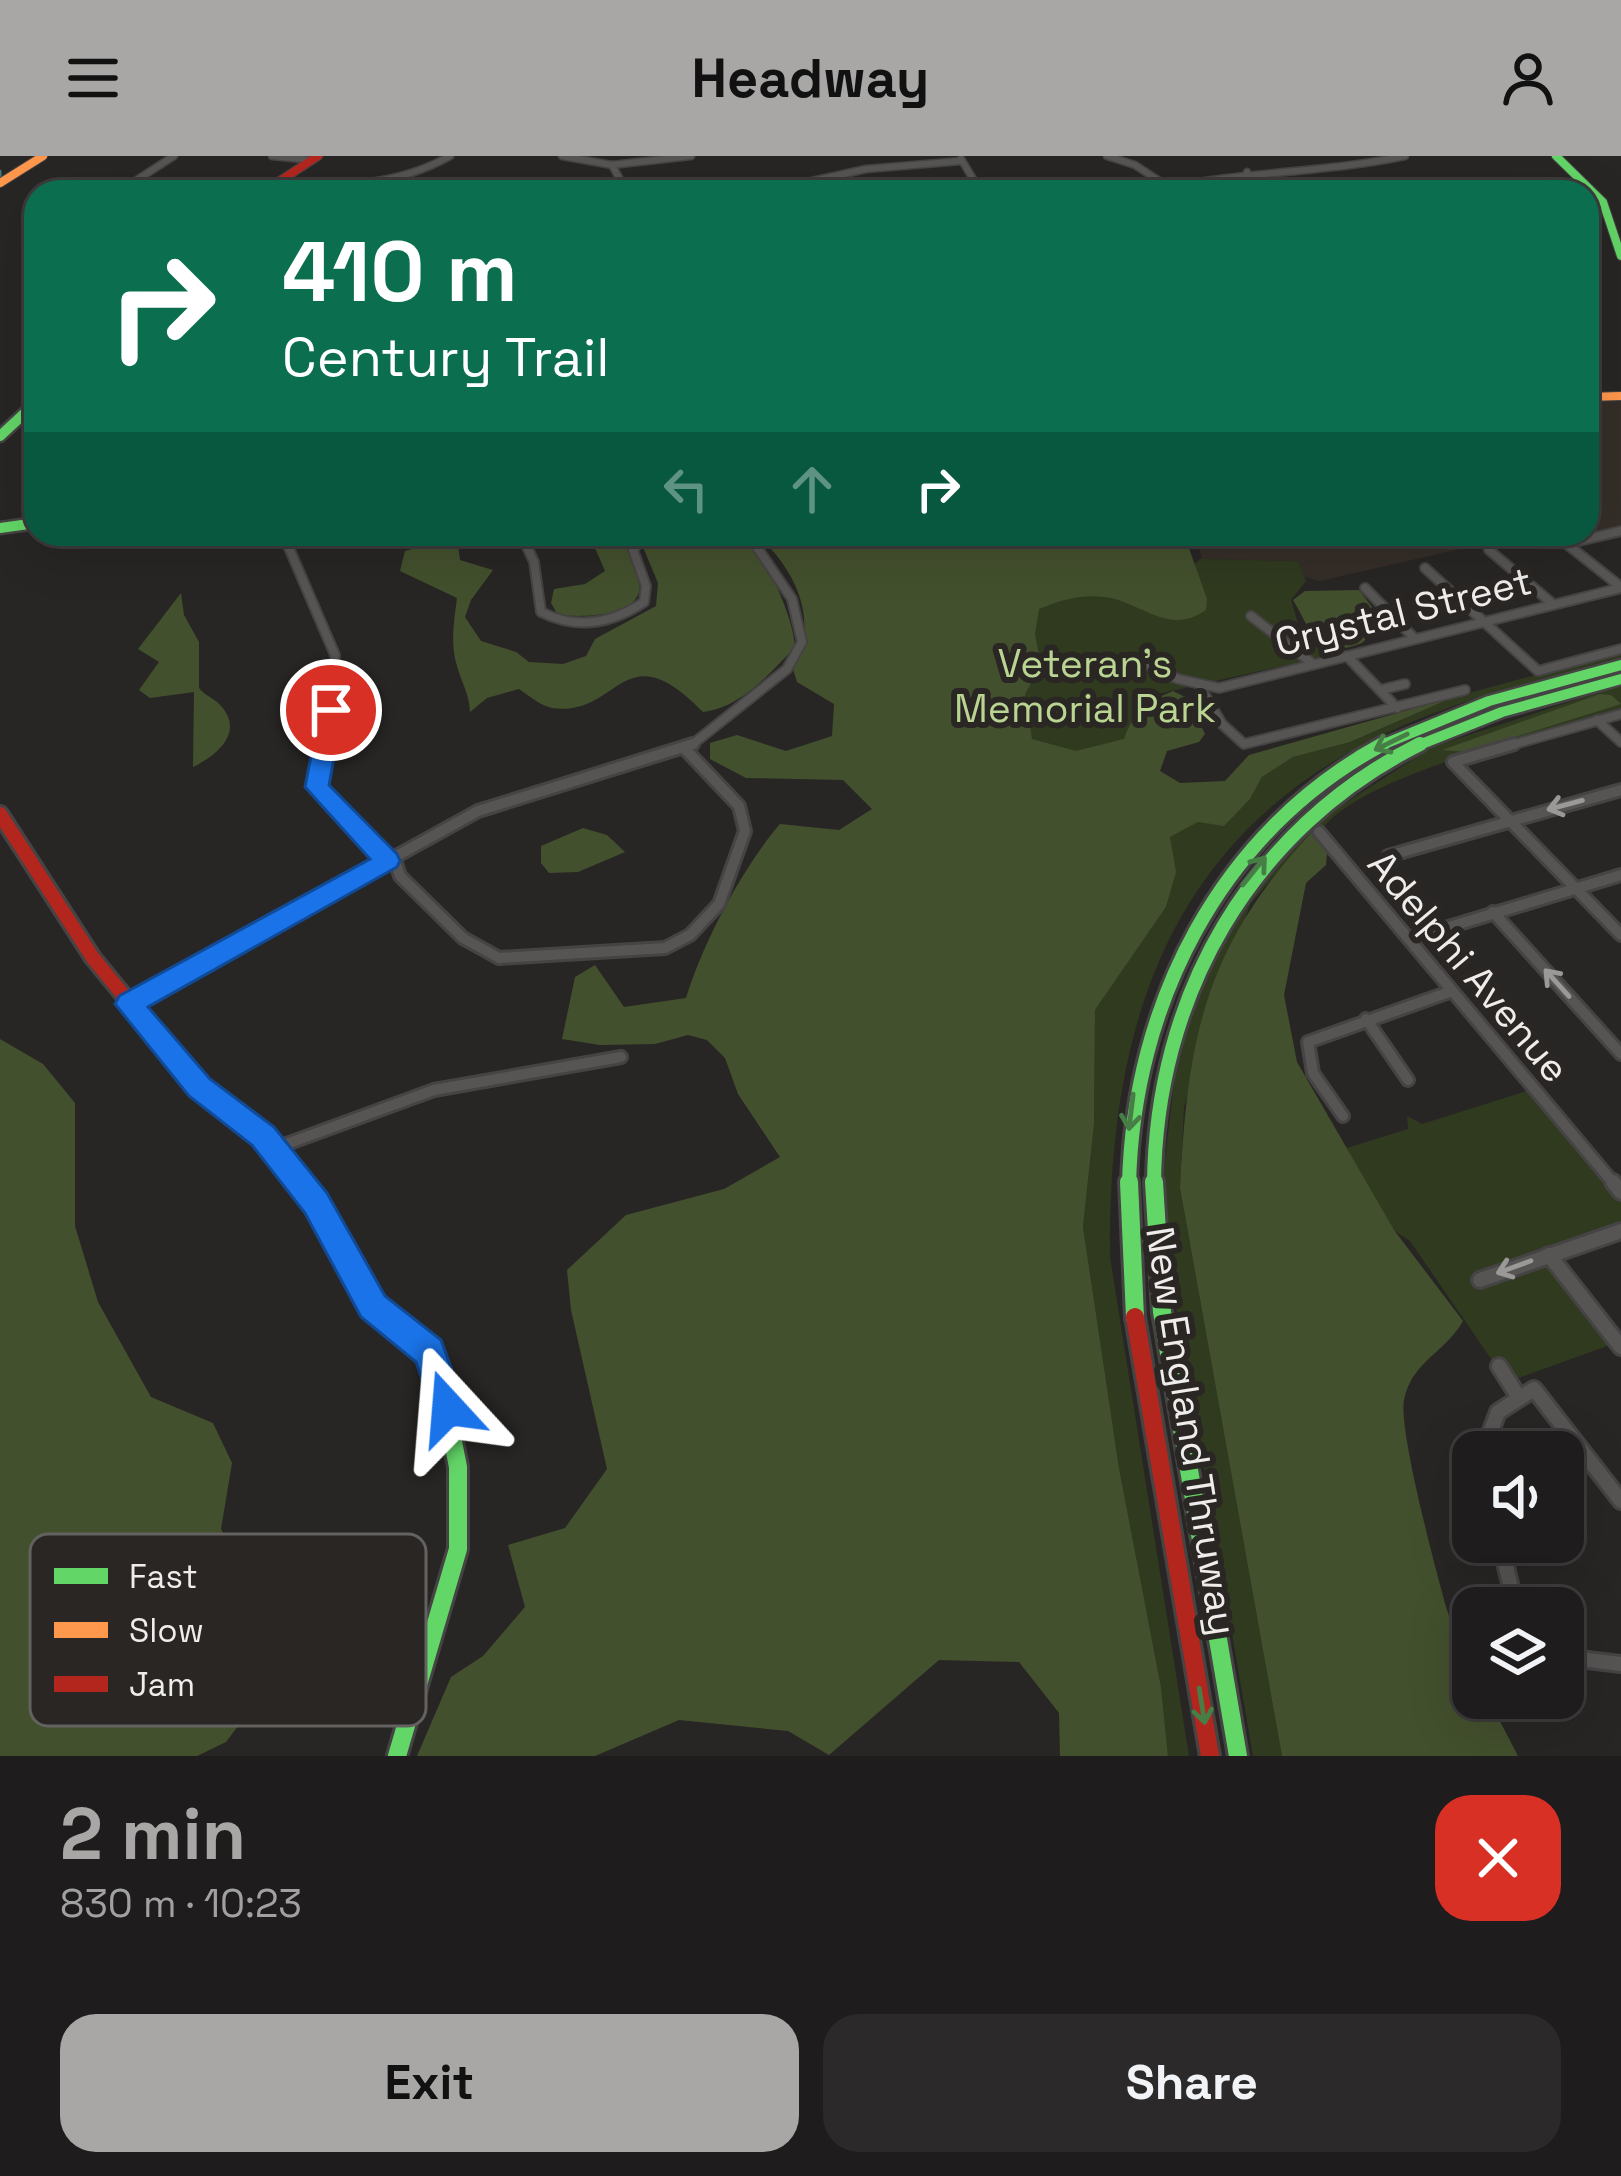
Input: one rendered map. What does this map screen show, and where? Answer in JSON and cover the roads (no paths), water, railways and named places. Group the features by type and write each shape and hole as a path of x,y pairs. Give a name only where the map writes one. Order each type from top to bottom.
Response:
{"main road":[{"path":"8,170 43,156"},
{"path":"1556,156 1581,180"},
{"path":"281,180 315,158"},
{"path":"1599,198 1621,256"},
{"path":"0,436 24,414"},
{"name":"New England Thruway","path":"1210,1756 1127,1244 1128,1131 1139,1061 1157,998 1187,930 1226,872 1271,822 1323,781 1381,746 1443,719 1621,665"},
{"name":"New England Thruway","path":"1238,1756 1153,1237 1156,1108 1181,1001 1206,944 1237,893 1281,841 1332,797 1430,741 1621,679"},
{"path":"0,814 34,873 129,1004 199,1088 229,1107 273,1149 316,1203 373,1306 429,1352 448,1408 458,1467 458,1549 426,1658"},
{"path":"397,1756 406,1726"}],"street":[{"path":"137,180 174,156"},
{"path":"272,156 315,158"},
{"path":"390,180 424,173 450,156"},
{"path":"562,156 612,165 691,156"},
{"path":"1107,156 1135,165 1158,180"},
{"path":"1203,180 1363,165 1405,156"},
{"path":"816,180 960,158"},
{"path":"1248,161 1248,180"},
{"path":"612,165 621,180"},
{"path":"286,546 289,560 327,622 336,658 317,787 463,938 499,958 628,953 677,944 719,904 745,831 739,806 686,750"},
{"path":"527,546 534,562 541,612 561,622 584,624 620,617 644,602 646,586 633,550 636,546"},
{"path":"129,1004 478,812 524,794 686,750 787,669 802,642 792,599 756,546"},
{"path":"1568,546 1621,588"},
{"path":"1489,550 1553,604"},
{"path":"1426,568 1538,671 1621,649"},
{"path":"1365,588 1415,638"},
{"name":"Crystal Street","path":"1199,685 1219,688 1621,588"},
{"path":"1251,616 1313,664"},
{"path":"1347,656 1397,708"},
{"path":"1134,659 1199,685 1234,737 1244,744 1465,690"},
{"path":"1380,690 1405,684"},
{"path":"1621,714 1453,762 1621,935"},
{"path":"1594,718 1621,742"},
{"path":"1388,856 1621,790"},
{"name":"Adelphi Avenue","path":"1319,832 1621,1192"},
{"path":"1409,939 1621,875"},
{"path":"1493,912 1621,1054"},
{"path":"1343,1116 1319,1085 1309,1057 1312,1037 1452,991"},
{"path":"1366,1018 1408,1080"},
{"path":"273,1149 434,1090 621,1057"},
{"path":"1480,1280 1621,1231"},
{"path":"1549,1255 1621,1347"},
{"path":"1499,1366 1518,1396"},
{"path":"1485,1431 1503,1405 1527,1390 1540,1391 1621,1501"},
{"path":"1584,1660 1621,1664"}],"waterway":[{"path":"0,171 0,181"}],"park label":[{"name":"Veteran's Memorial Park","path":"1085,686"}]}
